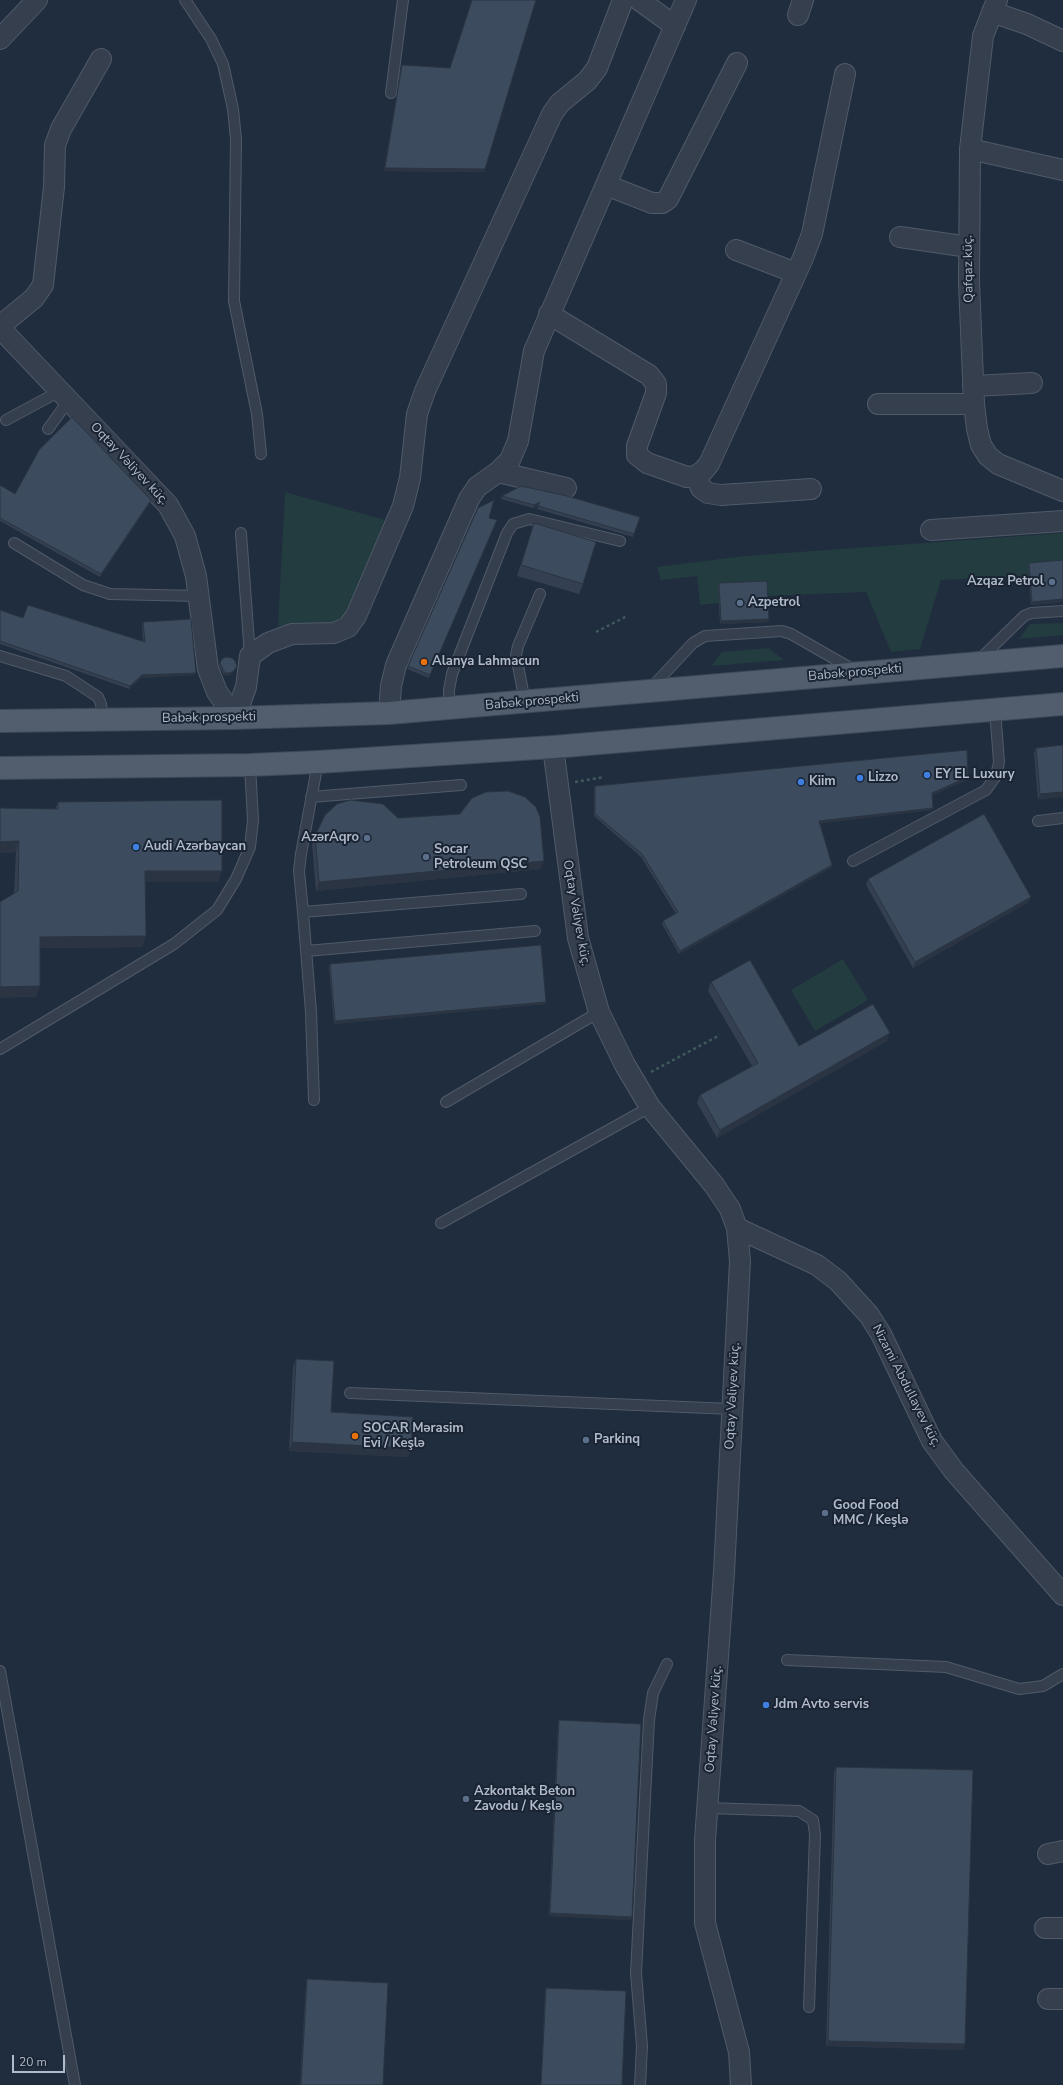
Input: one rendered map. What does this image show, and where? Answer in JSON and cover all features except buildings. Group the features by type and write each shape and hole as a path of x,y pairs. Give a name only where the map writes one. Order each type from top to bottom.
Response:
{"main road":[{"name":"Babək prospekti","path":"0,721 235,718 389,713 1063,656"},
{"path":"0,768 250,765 318,762 553,747 1063,704"},
{"path":"0,731 103,719"},
{"path":"0,759 30,768"}],"street":[{"path":"0,39 38,0"},
{"path":"235,718 246,687 250,656 268,643 292,634 334,633 348,627 356,616 403,506 410,478 417,414 425,391 552,114 560,103 587,81 597,68 623,0"},
{"path":"639,0 675,26"},
{"path":"389,713 391,686 396,665 469,499 477,487 498,472 510,460 518,441 534,351 686,0"},
{"path":"994,6 1063,41"},
{"name":"Qafqaz küç.","path":"994,6 983,36 970,149 969,247 974,395 982,445 988,456 1004,467 1063,491"},
{"name":"Oqtay Vəliyev küç.","path":"101,59 61,129 55,145 54,187 43,285 34,298 2,332 168,505 185,536 196,576 208,669 217,692 235,718"},
{"path":"606,185 652,203 662,203 668,199 737,63"},
{"path":"549,314 648,375 656,384 656,393 637,446 637,455 653,465 687,477 696,476 708,464 796,273 812,234 845,74"},
{"path":"970,149 1063,170"},
{"path":"900,238 969,247"},
{"path":"736,250 796,273"},
{"path":"878,404 974,395 1032,383"},
{"path":"498,472 566,488"},
{"path":"696,476 704,490 721,495 811,489"},
{"path":"931,530 1063,521"},
{"name":"Oqtay Vəliyev küç.","path":"553,747 578,938 599,1012 650,1107 714,1185 730,1209 737,1228 740,1261 724,1572 705,1840 705,1923 739,2052 742,2085"},
{"name":"Nizami Abdullayev küç.","path":"737,1228 817,1265 838,1281 869,1315 881,1334 932,1441 954,1471 1063,1596"}],"lane":[{"path":"185,0 211,39 223,64 233,109 236,139 234,301 257,414 261,454"},
{"path":"391,93 403,0"},
{"path":"6,420 64,396"},
{"path":"48,430 64,396"},
{"path":"449,708 449,690 452,674 507,533 513,524 529,519 620,541"},
{"path":"241,533 250,656"},
{"path":"14,543 83,585 110,594 198,596"},
{"path":"525,702 516,655 518,646 540,594"},
{"path":"975,663 1024,616 1031,613 1063,611"},
{"path":"648,691 693,643 705,636 782,631 791,634 860,673"},
{"path":"0,656 66,676 98,697 101,704 103,719"},
{"path":"853,861 986,790 996,776 999,762 995,710"},
{"path":"314,1100 306,952 299,871 318,762"},
{"path":"0,1049 174,944 216,910 236,879 250,847 253,820 250,765"},
{"path":"311,797 461,785"},
{"path":"1038,821 1063,818"},
{"path":"303,912 521,894"},
{"path":"306,952 535,931"},
{"path":"446,1102 599,1012"},
{"path":"441,1223 650,1107"},
{"path":"350,1393 732,1409"},
{"path":"787,1660 946,1667 1019,1689 1044,1686 1063,1674"},
{"path":"640,2085 642,2046 636,1973 649,1720 653,1693 667,1664"},
{"path":"0,1671 74,2085"},
{"path":"707,1808 799,1811 813,1820 815,1835 809,2008"}],"path":[{"path":"596,632 628,616"},
{"path":"570,783 604,777"},
{"path":"635,1081 720,1035"}],"green space":[{"path":"285,492 385,520 347,614 334,623 278,626"},
{"path":"1063,533 1063,563 1028,565 1029,576 941,580 920,649 891,652 866,592 766,596 718,586 719,603 700,605 697,576 661,580 657,567 744,556"},
{"path":"1063,623 1063,635 1019,639 1030,624"},
{"path":"768,648 784,660 711,666 722,652"},
{"path":"843,959 868,1000 815,1031 791,990"}],"place":[{"name":"Azqaz Petrol","path":"1052,582"},
{"name":"Azpetrol","path":"740,603"},
{"name":"Alanya Lahmacun","path":"424,662"},
{"name":"EY EL Luxury","path":"927,775"},
{"name":"Lizzo","path":"860,778"},
{"name":"Kiim","path":"801,782"},
{"name":"AzərAqro","path":"367,838"},
{"name":"Audi Azərbaycan","path":"136,847"},
{"name":"Socar Petroleum QSC","path":"426,857"},
{"name":"SOCAR Mərasim Evi / Keşlə","path":"355,1436"},
{"name":"Parkinq","path":"586,1440"},
{"name":"Good Food MMC / Keşlə","path":"825,1513"},
{"name":"Jdm Avto servis","path":"766,1705"},
{"name":"Azkontakt Beton Zavodu / Keşlə","path":"466,1799"}]}
